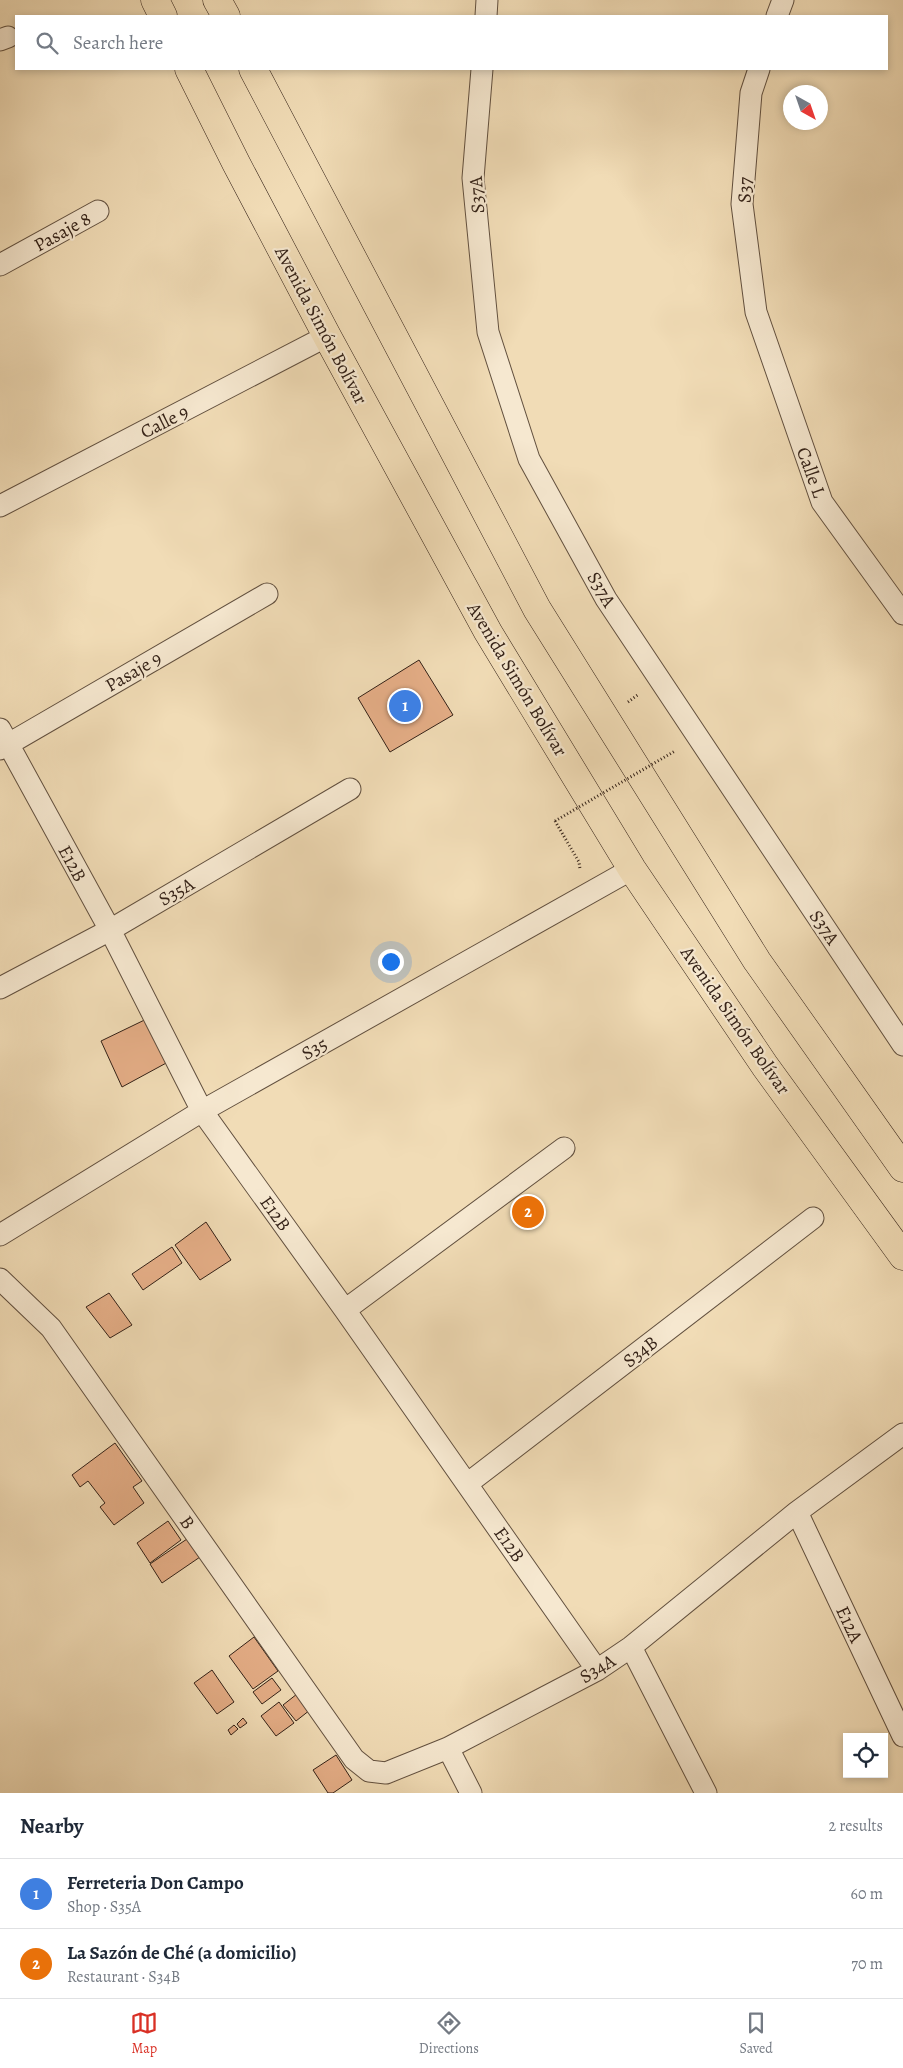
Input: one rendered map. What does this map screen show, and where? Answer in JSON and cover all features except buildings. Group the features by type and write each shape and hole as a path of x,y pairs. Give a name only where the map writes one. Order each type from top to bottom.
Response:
{"highway":[{"path":"155,0 162,15"},
{"path":"217,0 225,15"},
{"name":"Avenida Simón Bolívar","path":"189,70 236,164 327,336 488,632 632,869 765,1066 903,1256"},
{"path":"254,70 537,609 757,961 903,1168"}],"street":[{"path":"486,15 487,0"},
{"path":"777,15 783,0"},
{"name":"S37A","path":"482,70 473,178 488,332 530,459 606,599 903,1045"},
{"name":"S37","path":"756,312 742,204 751,93 759,70"},
{"name":"Pasaje 8","path":"0,265 98,211"},
{"name":"Calle L","path":"756,312 822,502 903,614"},
{"name":"Calle 9","path":"0,506 327,336"},
{"name":"Pasaje 9","path":"3,741 266,594"},
{"name":"E12B","path":"3,741 110,930 202,1111 468,1484 597,1670"},
{"name":"S35A","path":"0,988 110,930 350,790"},
{"name":"S35","path":"0,1235 202,1111 632,869"},
{"path":"345,1310 564,1148"},
{"name":"S34B","path":"468,1484 813,1218"},
{"name":"B","path":"0,1279 51,1328 354,1760 369,1771"},
{"name":"S34A","path":"369,1771 386,1773 448,1748 597,1670 631,1646 797,1512 903,1434"},
{"name":"E12A","path":"797,1512 903,1736"},
{"path":"631,1646 706,1793"},
{"path":"448,1748 470,1793"}],"path":[{"path":"605,717 661,680"},
{"path":"579,862 555,821 675,751"}],"place":[{"name":"Ferreteria Don Campo","path":"405,706"},
{"name":"La Sazón de Ché (a domicilio)","path":"528,1212"}]}
